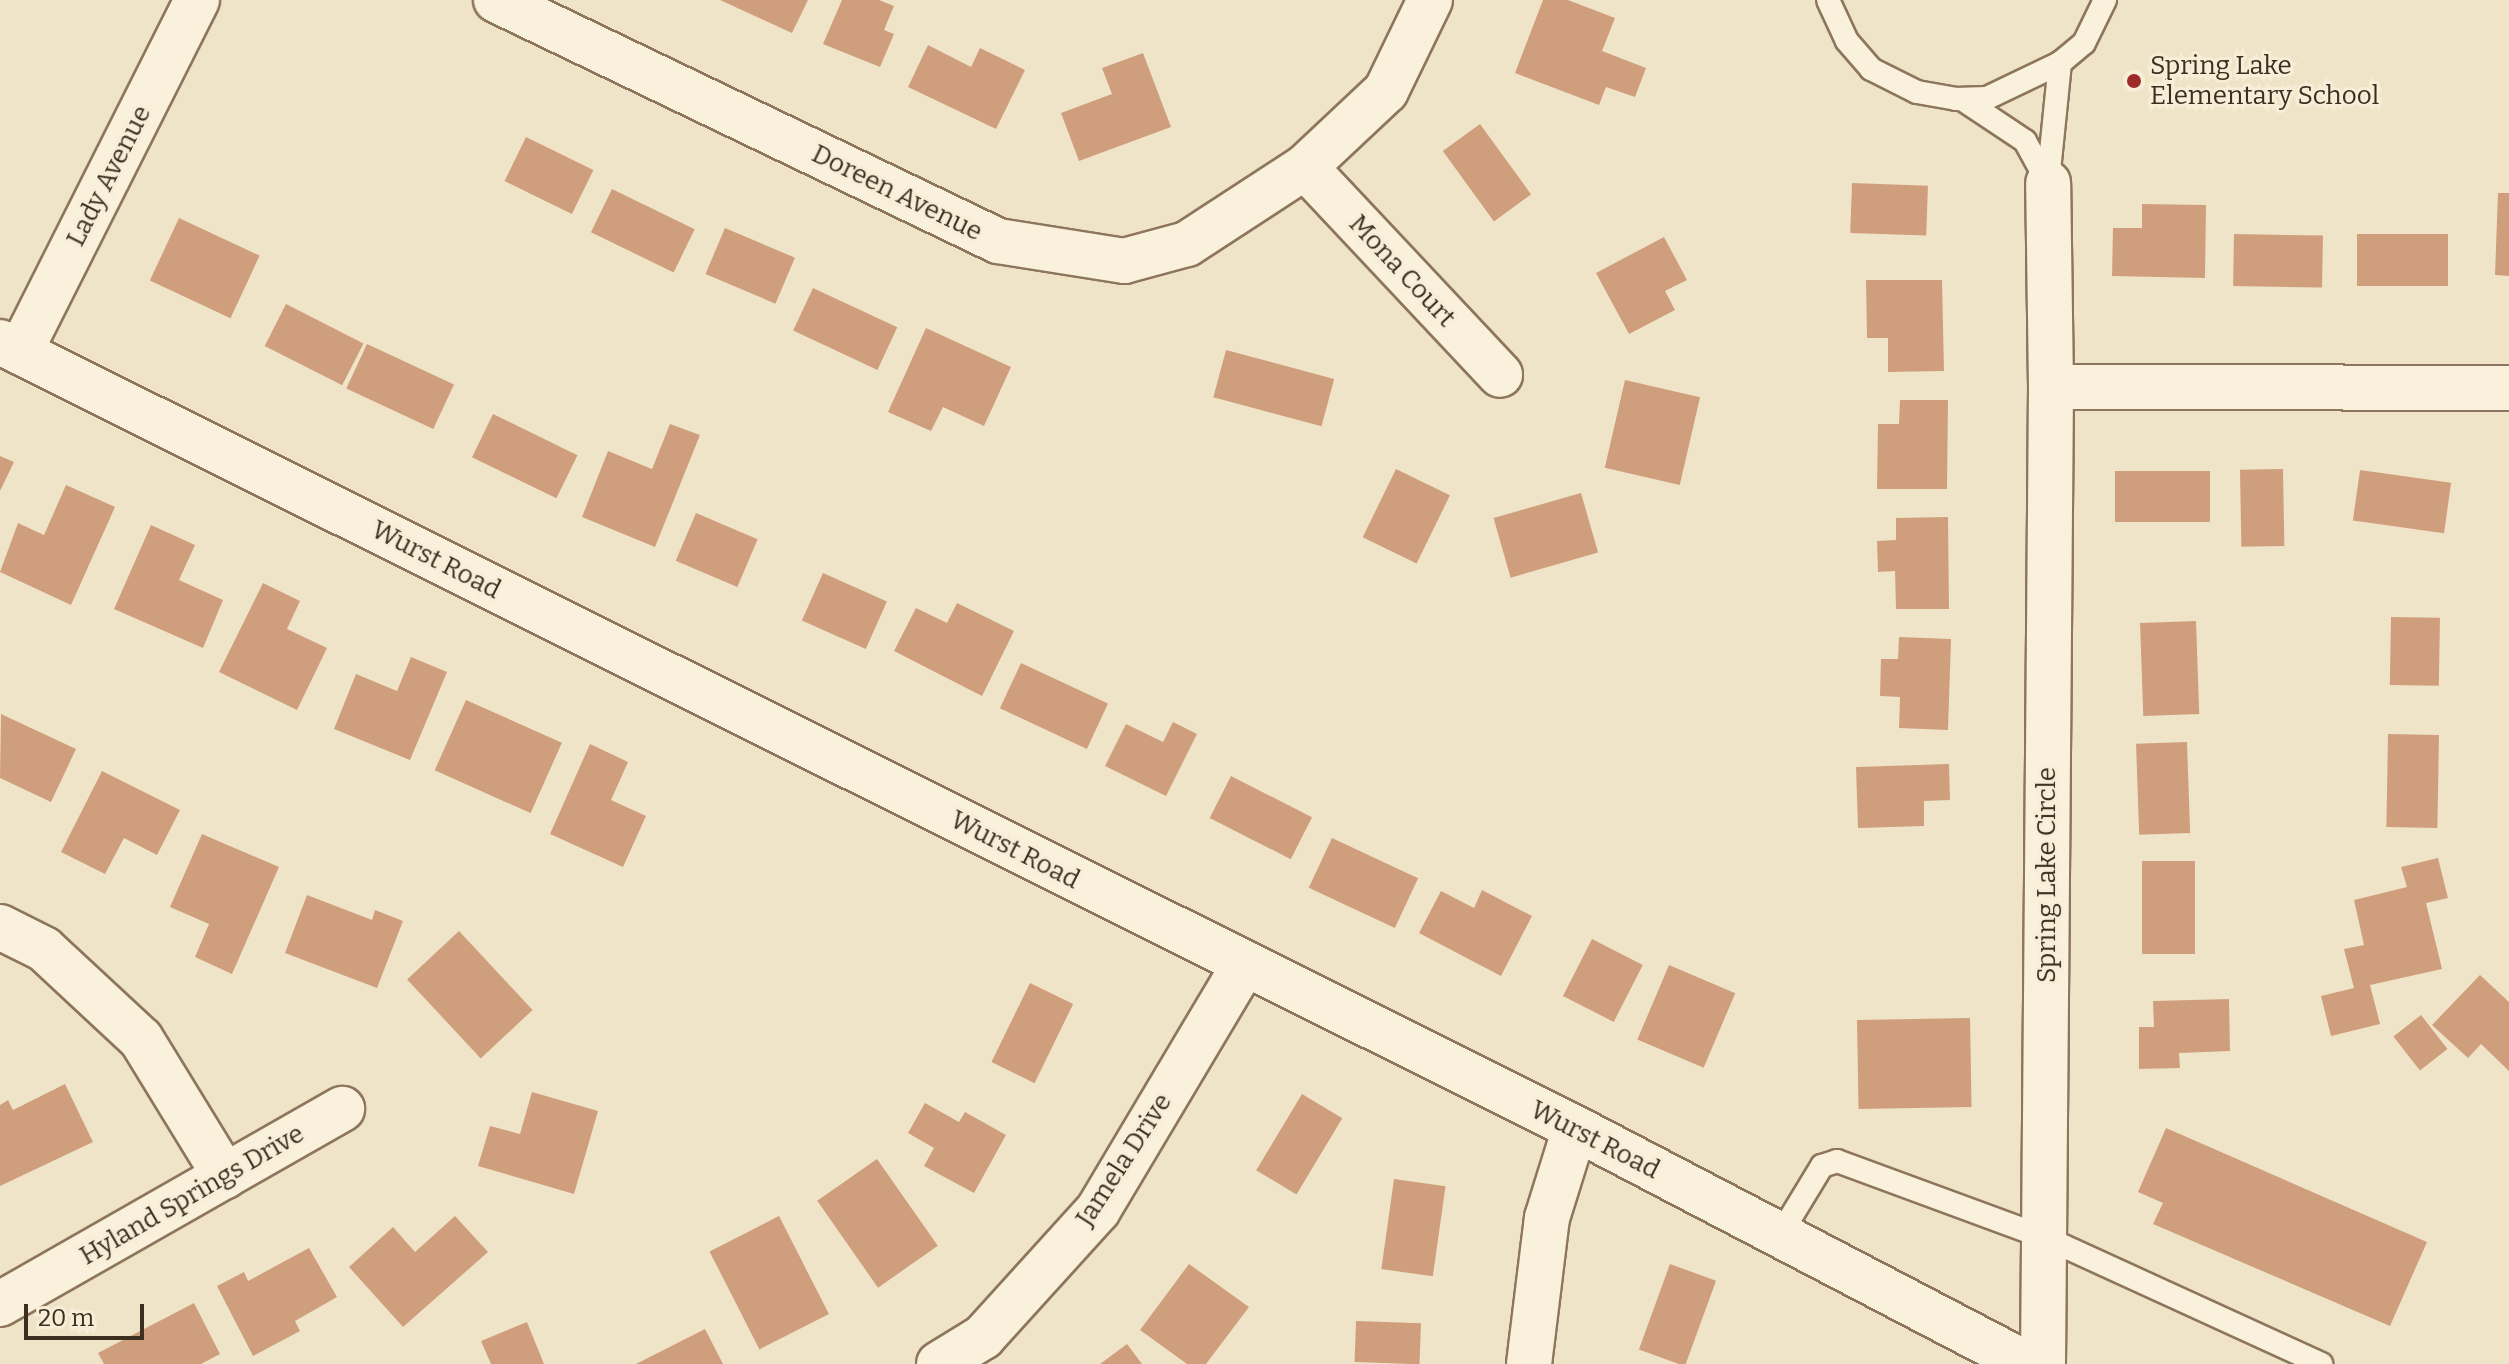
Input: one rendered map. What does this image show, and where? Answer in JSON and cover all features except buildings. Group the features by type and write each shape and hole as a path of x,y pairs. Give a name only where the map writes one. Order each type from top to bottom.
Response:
{"street":[{"name":"Lady Avenue","path":"10,347 197,0"},
{"name":"Doreen Avenue","path":"496,0 998,241 1124,261 1187,244 1305,167 1386,91 1430,0"},
{"name":"Mona Court","path":"1305,167 1500,375"},
{"name":"Spring Lake Circle","path":"2043,1364 2051,387 2048,183"},
{"name":"Wurst Road","path":"10,347 1575,1128 2027,1364"},
{"path":"2051,387 2509,388"},
{"path":"0,927 44,949 141,1039 225,1176"},
{"name":"Jamela Drive","path":"939,1364 983,1337 1098,1210 1244,965"},
{"name":"Hyland Springs Drive","path":"0,1304 342,1109"},
{"path":"1529,1364 1547,1218 1575,1128"}],"lane":[{"path":"1828,0 1847,41 1871,69 1917,92 1962,99 1987,98 2060,63 2084,43 2105,0"},
{"path":"2048,183 2060,63"},
{"path":"1962,99 2025,141 2048,183"},
{"path":"1780,1235 1822,1166 1837,1161 2044,1237 2321,1364"}],"place":[{"name":"Spring Lake Elementary School","path":"2134,81"}]}
